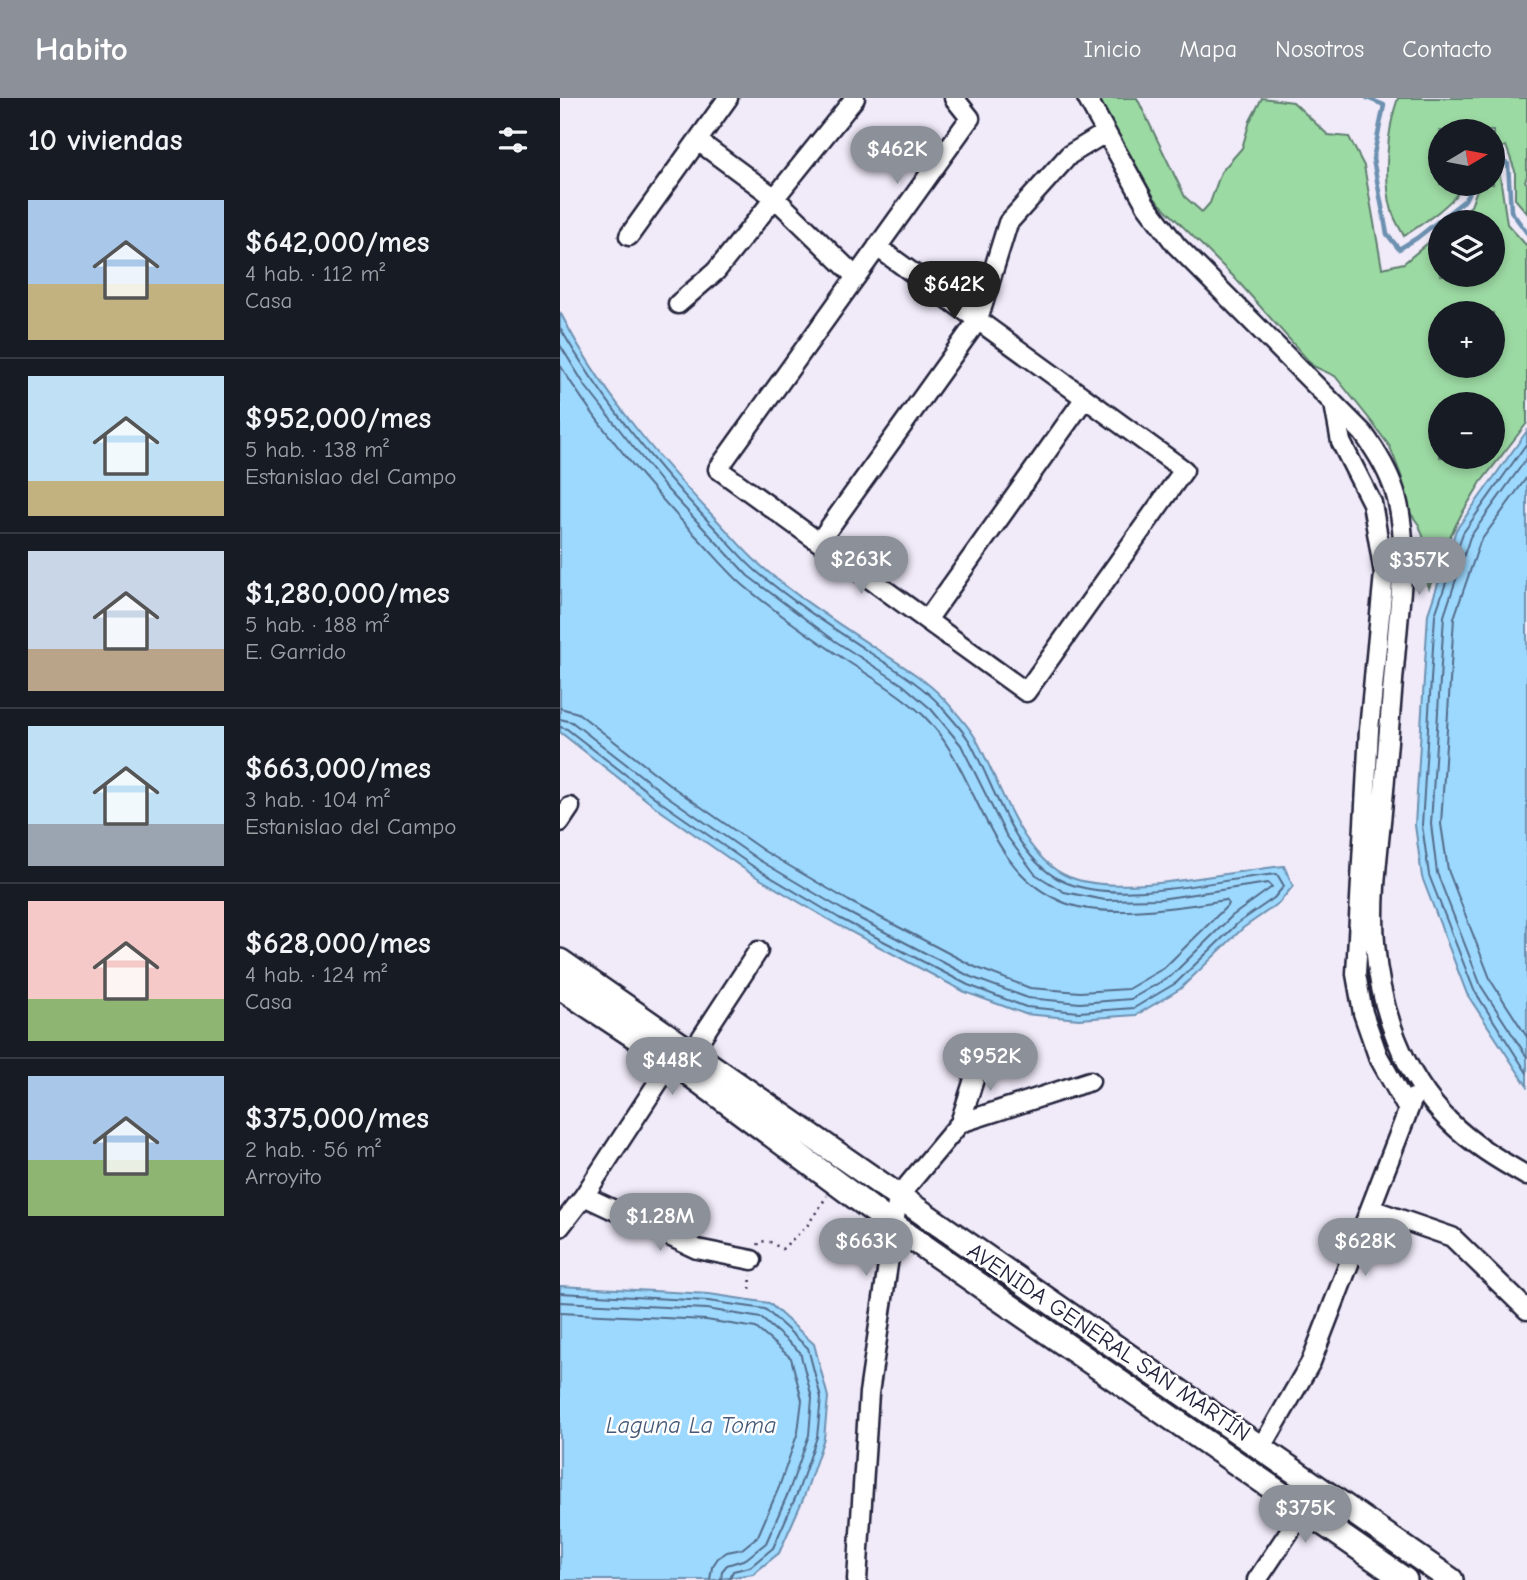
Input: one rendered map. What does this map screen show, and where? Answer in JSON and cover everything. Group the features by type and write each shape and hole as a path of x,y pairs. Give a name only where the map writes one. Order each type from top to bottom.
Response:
{"main road":[{"name":"AVENIDA GENERAL SAN MARTÍN","path":"560,961 682,1056 836,1183 893,1225 1405,1580"},
{"name":"AVENIDA GENERAL SAN MARTÍN","path":"560,987 682,1056 898,1197 1451,1580"}],"street":[{"path":"629,236 728,98"},
{"path":"678,304 716,271 855,98"},
{"path":"877,247 1184,470 1026,692 718,469 877,247 970,118 954,98"},
{"path":"1087,98 1146,205 1176,245 1363,433 1383,461 1396,492 1403,523 1404,557 1376,881 1374,941 1380,984 1391,1025 1420,1084 1448,1121 1489,1154 1527,1176"},
{"path":"819,542 978,320 1008,223 1069,155 1105,133"},
{"path":"698,141 775,198 856,277"},
{"path":"927,620 1085,398"},
{"path":"1334,404 1341,442 1372,503 1384,573 1369,730 1356,974 1363,1013 1378,1056 1407,1108"},
{"path":"560,1227 758,951"},
{"path":"857,1580 869,1393 898,1197 960,1123 983,1051"},
{"path":"960,1123 1090,1081"},
{"path":"1262,1447 1311,1362 1407,1108 1420,1084"},
{"path":"584,1196 697,1249 752,1261"},
{"path":"1371,1209 1452,1237 1527,1310"},
{"path":"1257,1580 1319,1487"}],"path":[{"path":"750,1289 752,1261 760,1241 770,1242 782,1249 807,1226 836,1183"}],"green space":[{"path":"1098,98 1137,98 1185,197 1202,212 1210,203 1221,172 1242,148 1250,121 1262,98 1293,102 1328,135 1349,137 1364,166 1382,268 1404,263 1428,243 1428,287 1505,287 1505,210 1507,224 1527,246 1527,423 1505,451 1505,392 1428,392 1428,469 1491,469 1461,515 1442,552 1429,588 1420,567 1427,547 1419,525 1406,507 1402,478 1390,447 1335,376 1313,366 1234,277 1155,199"},
{"path":"1398,98 1527,98 1527,213 1515,199 1515,171 1505,146 1505,119 1428,119 1428,196 1455,196 1440,210 1428,210 1428,220 1404,236 1393,214 1389,198 1387,169 1394,110"},
{"path":"1475,196 1503,196 1505,210 1466,210 1471,206"}],"water":[{"path":"560,312 592,367 628,419 669,468 747,552 800,597 919,677 956,713 976,739 1024,836 1052,867 1069,877 1091,883 1117,885 1175,881 1284,866 1293,886 1279,903 1243,928 1180,989 1136,1015 1079,1019 1025,1014 965,992 836,924 750,873 658,809 560,732"},
{"path":"1527,431 1527,1086 1467,994 1422,877 1415,825 1428,614 1456,530 1500,469 1505,469 1505,462"},
{"name":"Laguna La Toma","path":"560,1286 709,1294 769,1303 814,1344 828,1397 824,1438 804,1497 779,1553 753,1574 714,1580 560,1580"}],"waterway":[{"path":"1367,98 1384,105 1373,159 1387,234 1399,249 1417,238 1467,196"},
{"path":"1505,163 1508,164 1511,211 1527,233"}]}
